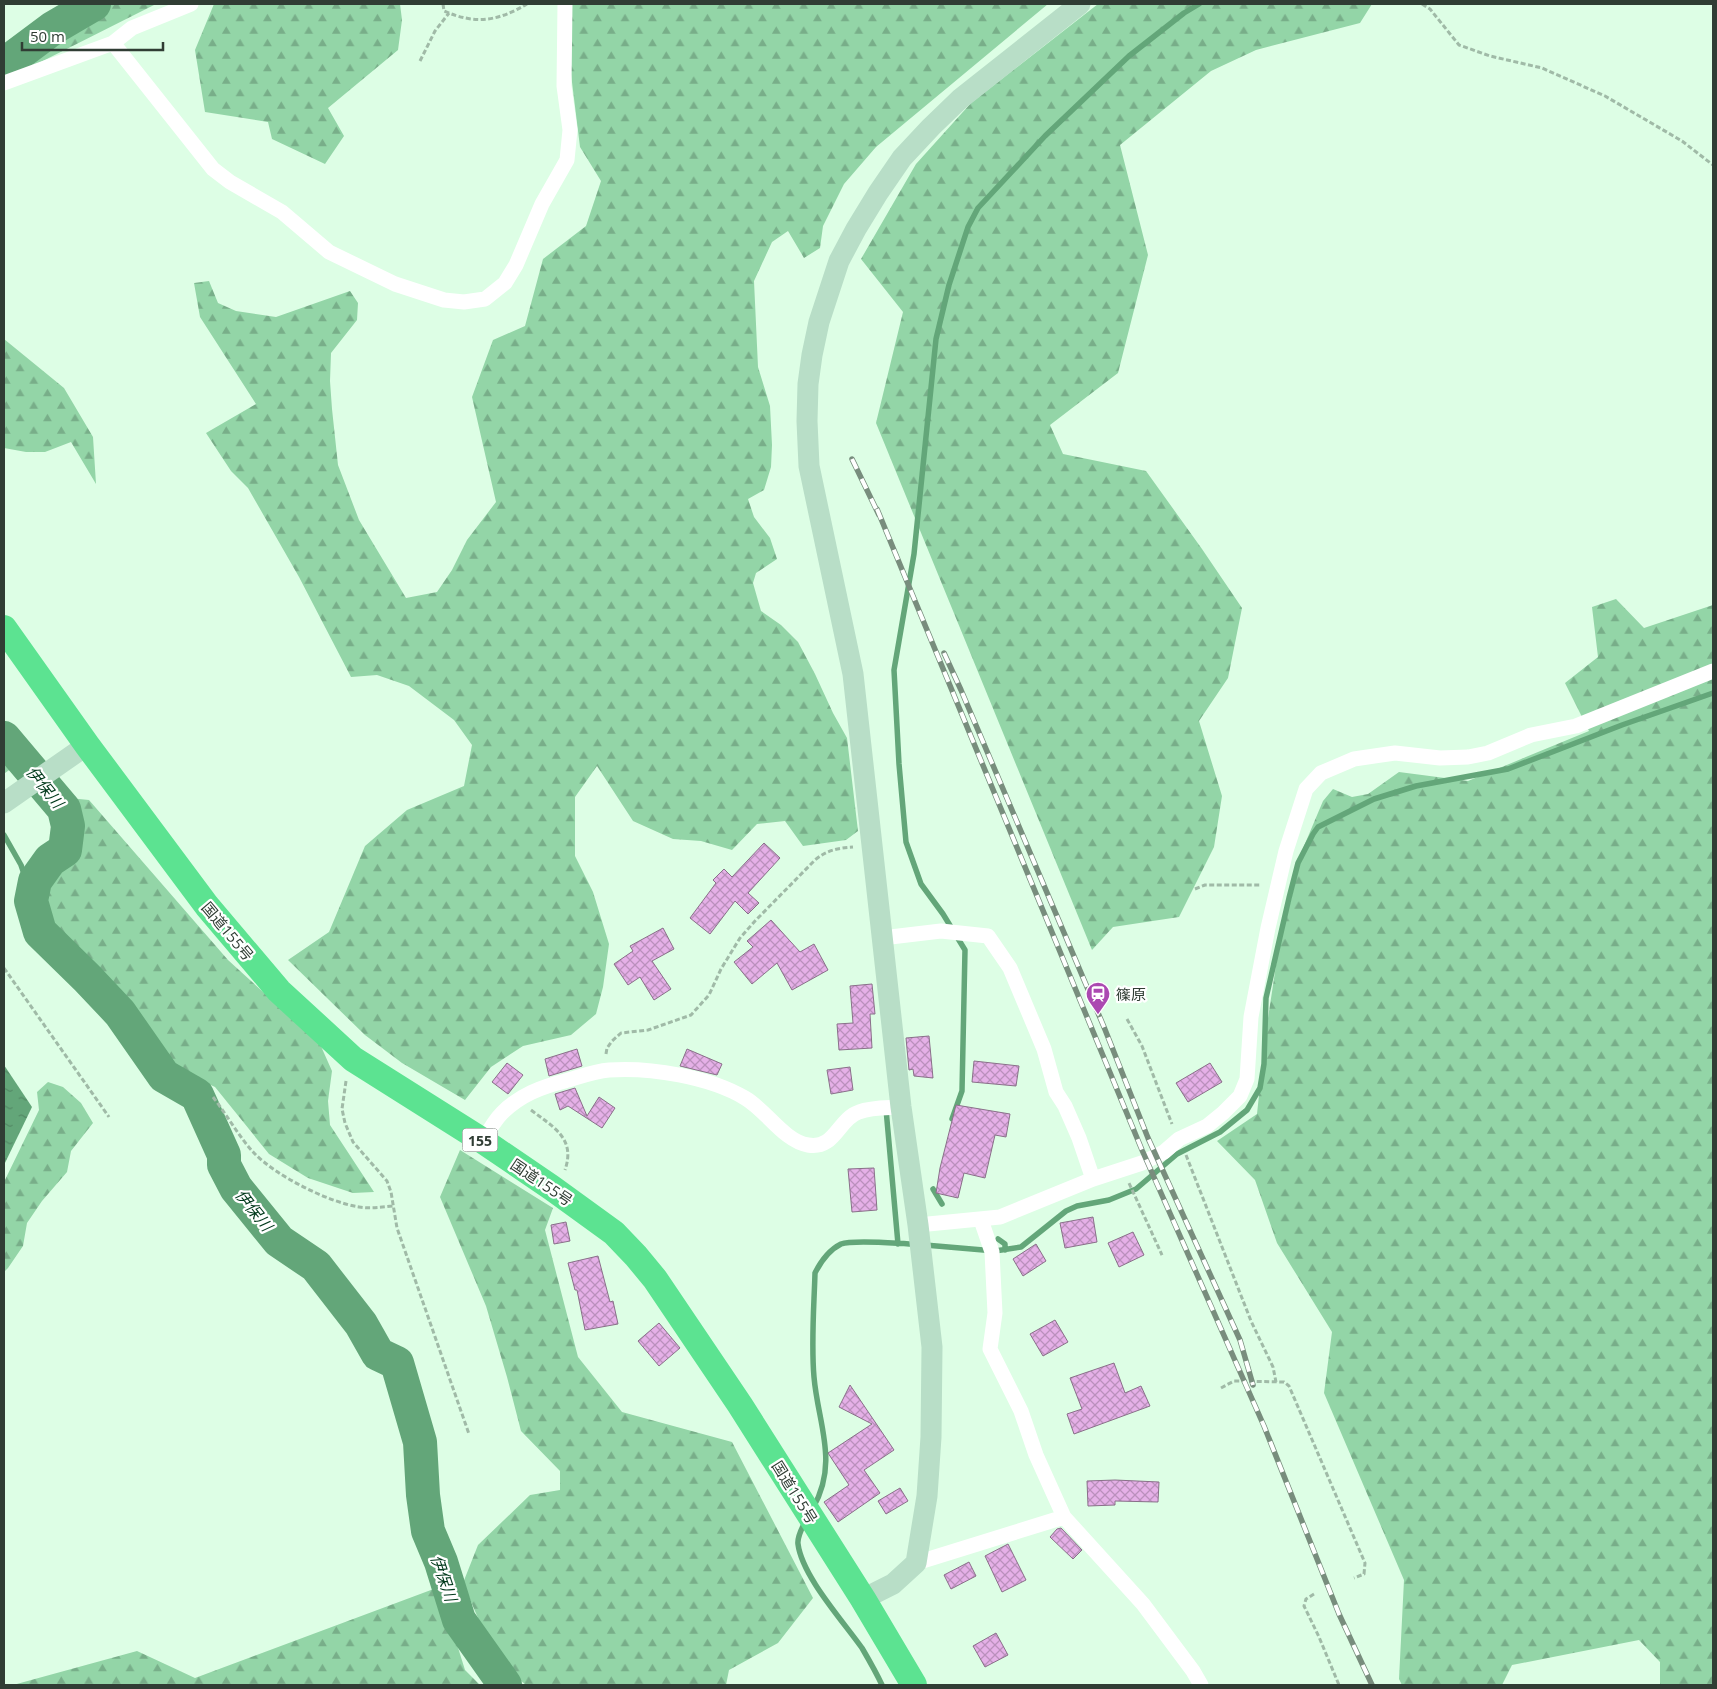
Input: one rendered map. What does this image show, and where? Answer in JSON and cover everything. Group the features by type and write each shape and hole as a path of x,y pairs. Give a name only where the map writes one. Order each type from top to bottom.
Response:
{"highway":[{"name":"国道155号","path":"8,642 207,906 279,992 353,1059 483,1141 614,1233 655,1279 740,1405 863,1599 914,1685"}],"street":[{"path":"4,83 114,43 132,28 191,4"},
{"path":"114,43 212,169 230,182 282,212 329,252 395,284 444,300 464,302 485,299 505,284 516,265 542,204 567,160 570,130 564,86 565,4"},
{"path":"916,1563 927,1496 931,1437 932,1347 918,1225 900,1107 853,674 809,466 808,384 819,322 843,253 878,193 902,158 960,99 1080,4"},
{"path":"918,1225 1000,1217 1093,1179 1142,1163 1164,1152 1179,1138 1207,1126 1240,1096 1247,1079 1251,1017 1286,851 1306,790 1321,773 1354,759 1395,753 1440,758 1468,757 1488,753 1531,735 1576,726 1713,671"},
{"path":"4,803 86,745"},
{"path":"882,938 940,931 988,936 1010,968 1044,1049 1056,1092 1065,1106 1079,1138 1093,1179"},
{"path":"483,1141 501,1114 520,1099 544,1087 608,1070 661,1072 691,1078 730,1090 747,1099 787,1134 809,1146 820,1146 829,1142 850,1117 858,1112 870,1109 900,1107"},
{"path":"981,1220 992,1252 995,1313 990,1349 1021,1411 1036,1455 1064,1517 1143,1604 1193,1671 1201,1685"},
{"path":"863,1599 893,1584 916,1563 1064,1517"}],"path":[{"path":"443,4 444,11 458,18 485,20 500,18 527,4"},
{"path":"1422,4 1430,9 1458,44 1490,56 1542,68 1605,96 1682,141 1713,165"},
{"path":"420,61 435,31 449,14"},
{"path":"608,1070 605,1059 607,1048 612,1040 621,1033 648,1030 691,1015 709,995 721,969 740,938 755,920 815,860 825,852 837,848 871,846"},
{"path":"1195,889 1206,885 1256,886 1279,883"},
{"path":"4,968 108,1117"},
{"path":"1127,1019 1142,1046 1251,1321 1273,1367 1276,1382"},
{"path":"353,1059 344,1086 342,1109 345,1123 353,1142 387,1181 396,1228 469,1434"},
{"path":"213,1097 254,1153 294,1182 343,1203 358,1207 393,1206"},
{"path":"520,1099 561,1133 565,1140 568,1162 564,1172 552,1188"},
{"path":"1126,1167 1130,1185 1162,1255"},
{"path":"1221,1388 1234,1381 1284,1382 1289,1386 1365,1563 1364,1574 1354,1578"},
{"path":"1314,1594 1306,1599 1304,1606 1322,1644 1338,1685"}],"green space":[{"path":"74,4 156,4 17,74 9,42"},
{"path":"214,4 400,4 402,20 398,50 328,108 344,136 325,164 272,139 268,122 205,112 195,50"},
{"path":"570,4 1048,4 876,147 844,184 823,226 820,248 804,258 788,231 772,242 754,281 758,367 770,406 772,445 771,467 764,490 748,499 754,517 770,538 777,559 756,573 753,583 761,611 781,625 798,642 847,738 858,831 846,840 803,846 785,821 757,824 732,850 701,841 673,839 633,821 597,766 575,797 575,856 593,892 609,944 603,987 596,1014 571,1035 523,1046 491,1067 465,1100 402,1063 365,1035 288,960 329,932 365,846 407,810 464,786 472,745 454,720 409,686 377,675 351,677 299,577 248,488 231,471 206,433 256,404 200,317 194,283 209,281 218,303 236,311 276,317 350,291 358,303 357,320 331,353 330,381 338,465 359,520 406,598 437,592 452,570 467,540 496,502 472,397 493,340 525,326 543,259 586,226 601,181 580,147 570,66"},
{"path":"1098,4 1372,4 1360,23 1256,50 1211,71 1120,145 1148,255 1118,373 1050,425 1063,454 1146,471 1242,608 1228,678 1199,721 1222,796 1214,847 1179,917 1113,927 1092,950 876,423 903,312 861,259 916,164 971,103"},
{"path":"4,339 64,388 93,437 96,484 71,442 45,452 26,452 4,448"},
{"path":"1616,599 1644,628 1713,605 1713,1685 1660,1685 1660,1662 1639,1640 1512,1665 1502,1685 1402,1685 1399,1679 1404,1580 1324,1393 1332,1332 1277,1243 1255,1180 1217,1141 1257,1114 1265,1038 1278,952 1304,846 1323,801 1333,789 1352,797 1368,794 1399,772 1468,781 1589,731 1565,683 1598,657 1592,607"},
{"path":"4,746 18,764 5,773 4,782"},
{"path":"69,798 89,800 228,960 320,1044 332,1071 328,1101 330,1125 374,1192 353,1193 308,1178 269,1154 215,1087 200,1080 172,1073 142,1029 99,977 63,941 48,921 39,898 43,883 54,865 67,856 76,831 70,811"},
{"path":"48,1082 63,1087 81,1103 93,1123 71,1151 67,1172 42,1201 27,1223 23,1246 4,1272 4,1182 39,1110 37,1092"},
{"path":"460,1150 553,1208 545,1230 578,1357 622,1412 732,1442 813,1598 778,1643 729,1670 726,1685 526,1685 496,1660 463,1583 478,1545 530,1495 560,1490 560,1471 521,1431 486,1306 440,1197"},
{"path":"439,1587 465,1670 480,1685 13,1685 137,1651 195,1678"}],"water":[{"path":"4,1065 32,1107 4,1165"}],"building":[{"path":"764,843 780,858 748,893 759,903 748,914 735,901 710,934 690,918 716,883 713,880 724,869 732,877"},
{"path":"771,920 800,952 814,944 828,970 792,990 777,963 752,984 734,962 753,947 747,941"},
{"path":"663,928 674,949 652,961 671,989 654,1000 640,977 628,985 614,964 633,951 630,946"},
{"path":"872,984 875,1014 870,1014 872,1048 839,1050 837,1024 853,1023 850,986"},
{"path":"929,1036 933,1078 914,1076 913,1069 909,1070 906,1038"},
{"path":"577,1049 582,1066 549,1076 545,1059"},
{"path":"687,1049 722,1064 717,1075 680,1066"},
{"path":"974,1061 1019,1066 1016,1086 972,1082"},
{"path":"507,1063 523,1075 508,1094 492,1082"},
{"path":"1210,1063 1222,1082 1188,1102 1176,1083"},
{"path":"850,1067 853,1090 831,1094 827,1070"},
{"path":"575,1088 587,1116 599,1097 615,1108 602,1128 568,1106 560,1110 555,1094"},
{"path":"956,1105 1010,1114 1006,1137 995,1135 985,1178 964,1173 958,1198 936,1193 940,1168"},
{"path":"874,1168 877,1210 852,1212 848,1169"},
{"path":"1093,1217 1097,1242 1065,1248 1060,1223"},
{"path":"566,1222 570,1241 554,1244 551,1225"},
{"path":"1133,1232 1144,1255 1119,1267 1108,1243"},
{"path":"1036,1244 1046,1261 1023,1276 1013,1259"},
{"path":"598,1256 610,1302 613,1301 618,1324 585,1330 577,1290 575,1290 568,1263"},
{"path":"1055,1320 1068,1342 1043,1356 1030,1334"},
{"path":"659,1323 680,1348 659,1366 638,1341"},
{"path":"1114,1363 1125,1393 1141,1386 1150,1406 1074,1434 1067,1414 1082,1409 1070,1378"},
{"path":"850,1385 894,1450 864,1470 880,1493 838,1522 824,1502 849,1485 828,1453 872,1424 839,1407"},
{"path":"1087,1481 1159,1482 1158,1502 1115,1501 1115,1505 1088,1506"},
{"path":"900,1488 908,1501 886,1514 878,1501"},
{"path":"1061,1528 1082,1550 1073,1559 1050,1537 1057,1529"},
{"path":"1008,1544 1026,1580 1002,1592 985,1556"},
{"path":"969,1562 976,1576 951,1589 944,1575"},
{"path":"996,1633 1008,1655 985,1667 973,1646"}],"waterway":[{"name":"伊保川","path":"4,62 10,60 53,28 94,4"},
{"path":"952,1119 962,1091 965,950 943,914 921,884 906,842 899,764 894,670 914,554 936,339 949,285 968,227 978,208 1045,136 1129,56 1184,13 1199,4"},
{"path":"925,1245 995,1251 1021,1247 1066,1211 1077,1206 1109,1200 1136,1189 1177,1154 1220,1132 1247,1110 1260,1088 1264,1064 1266,998 1289,898 1298,863 1318,827 1374,799 1416,786 1508,769 1622,725 1713,693"},
{"name":"伊保川","path":"4,738 64,809 68,826 65,850 50,860 35,881 31,901 40,932 120,1013 164,1076 197,1095 224,1155 224,1165 236,1188 279,1241 316,1266 361,1324 378,1354 397,1363 420,1442 423,1495 428,1531 441,1562 459,1620 505,1685"},
{"path":"4,835 21,865 32,897"},
{"path":"886,1109 898,1244"},
{"path":"933,1189 942,1204"},
{"path":"998,1239 1005,1244 1005,1250"},
{"path":"813,1508 821,1491 826,1459 813,1364 815,1273 826,1256 841,1244 866,1242 916,1244"},
{"path":"805,1522 798,1544 807,1570 824,1598 862,1648 882,1685"}],"railway":[{"path":"852,459 879,515"},
{"path":"877,509 1142,1150 1264,1426 1339,1614 1372,1685"},
{"path":"944,653 1104,1027 1148,1138 1240,1340 1253,1385"}],"place":[{"name":"篠原","path":"1098,1015"}]}
